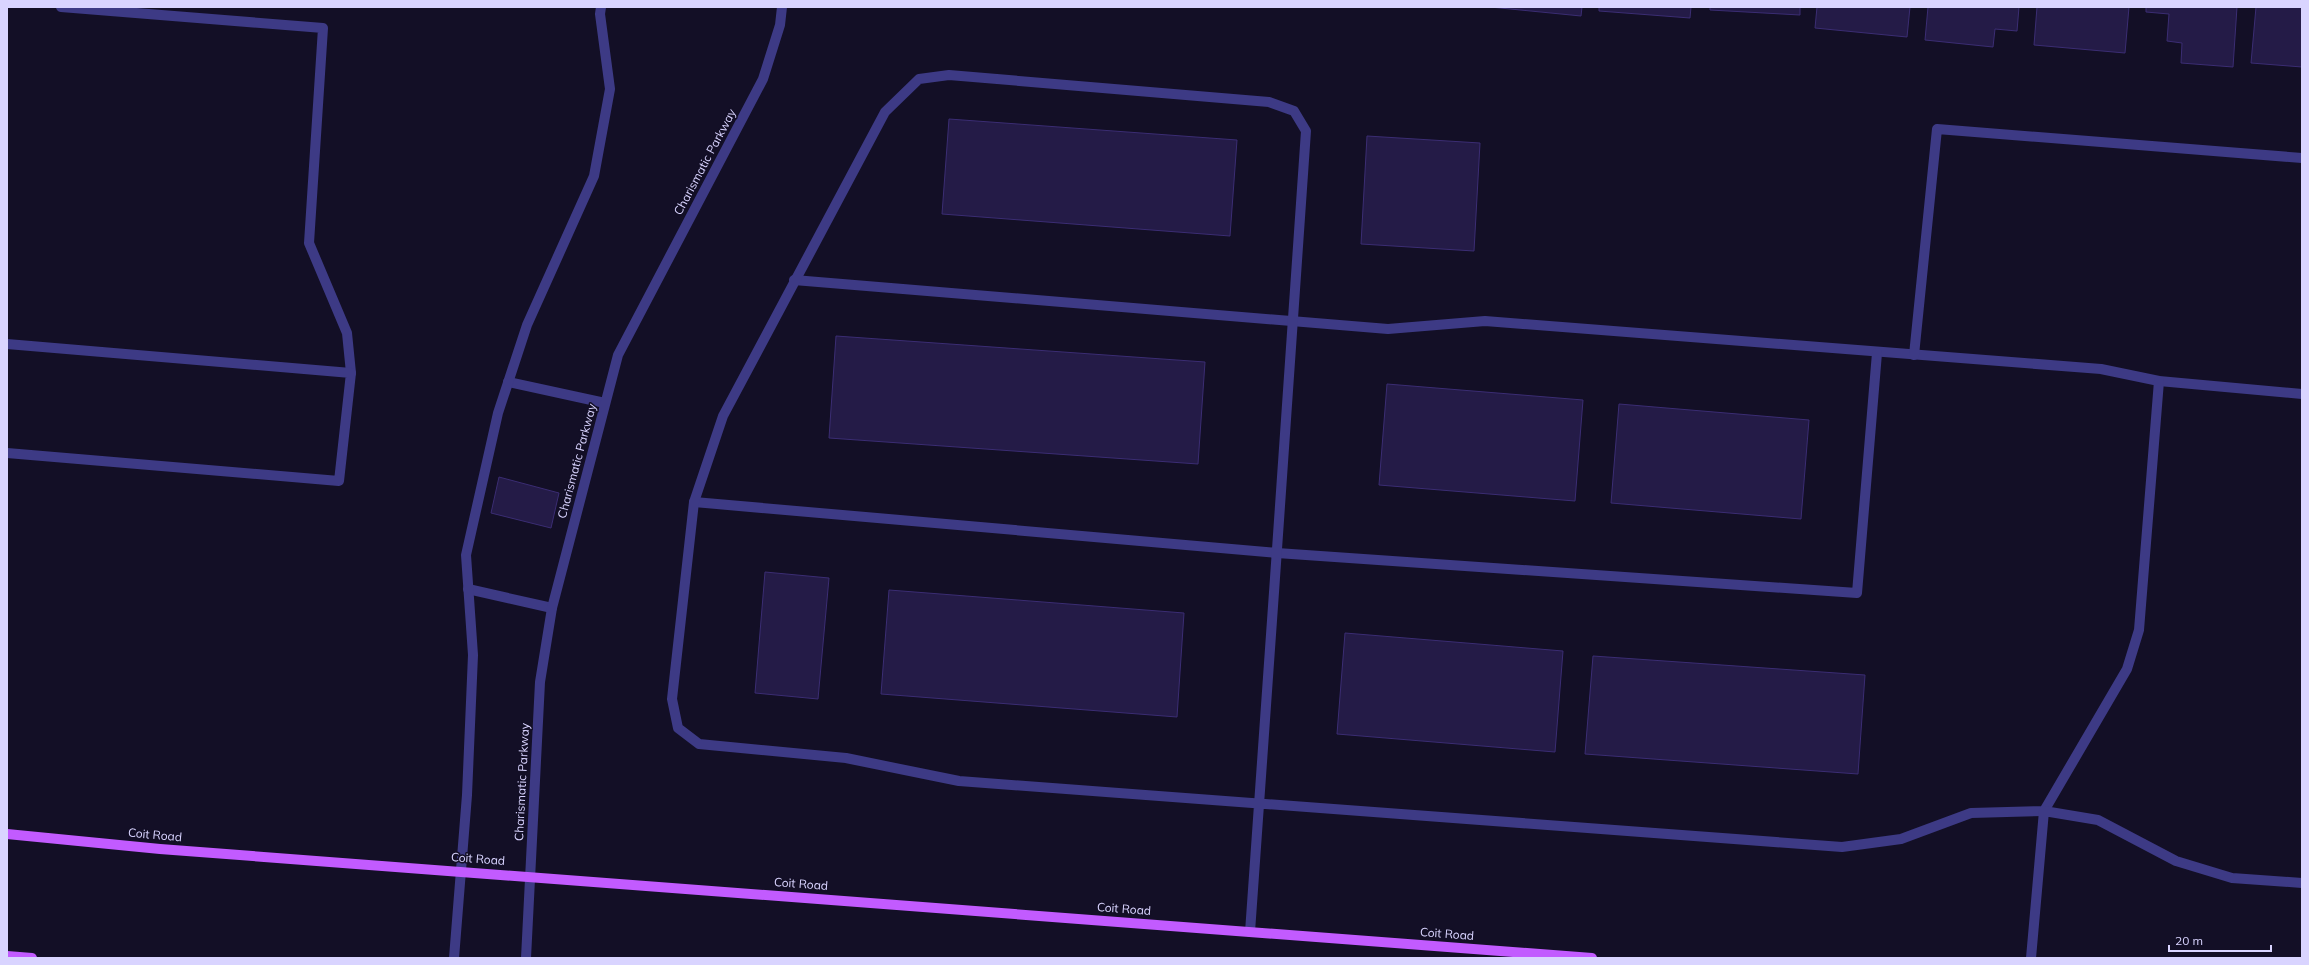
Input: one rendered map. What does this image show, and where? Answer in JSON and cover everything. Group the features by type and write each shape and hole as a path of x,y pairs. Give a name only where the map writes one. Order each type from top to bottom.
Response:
{"main road":[{"name":"Coit Road","path":"7,834 160,849 1592,958"},
{"path":"7,956 32,958"}],"street":[{"path":"7,453 339,482 351,373 347,333 309,243 322,28 61,7"},
{"path":"454,958 467,795 473,655 466,555 498,413 527,325 594,176 610,89 600,14 601,7"},
{"name":"Charismatic Parkway","path":"526,958 540,682 552,608 605,403 618,355 763,79 780,25 782,7"},
{"path":"1250,932 1259,802 1277,553 1306,131 1294,111 1269,102 949,75 919,79 885,112 794,280 723,416 694,502 672,699 678,728 699,744 846,758 959,781 1259,802 1842,847 1900,840 1971,813 2044,811 2098,820 2176,861 2232,878 2302,883"},
{"path":"1914,355 1937,129 2302,158"},
{"path":"794,280 1388,329 1485,321 1877,353 2101,369 2159,381 2302,394"},
{"path":"7,344 351,373"},
{"path":"694,502 1277,553 1857,593 1877,353"},
{"path":"2031,958 2044,811 2126,669 2139,630 2159,381"},
{"path":"508,382 605,403"},
{"path":"468,589 552,608"}],"building":[{"path":"1490,7 1582,7 1581,16"},
{"path":"1599,7 1691,7 1690,18 1599,11"},
{"path":"1710,7 1800,7 1800,15 1710,10"},
{"path":"1817,7 1910,7 1907,37 1815,28"},
{"path":"1928,7 2019,7 2017,31 1995,29 1993,47 1925,40"},
{"path":"2037,7 2129,7 2125,53 2034,45"},
{"path":"2146,7 2237,7 2233,67 2181,63 2182,43 2167,41 2169,14 2146,12"},
{"path":"2256,7 2302,7 2302,67 2251,63"},
{"path":"949,119 1237,140 1230,236 942,214"},
{"path":"1367,136 1480,143 1474,251 1361,244"},
{"path":"836,336 1205,362 1198,464 829,438"},
{"path":"1387,384 1583,400 1575,501 1379,485"},
{"path":"1619,404 1809,420 1801,519 1611,503"},
{"path":"499,477 559,493 551,528 491,513"},
{"path":"765,572 829,578 818,699 755,693"},
{"path":"889,590 1184,613 1177,717 881,694"},
{"path":"1345,633 1563,651 1555,752 1337,734"},
{"path":"1593,656 1865,675 1858,774 1585,754"}]}
